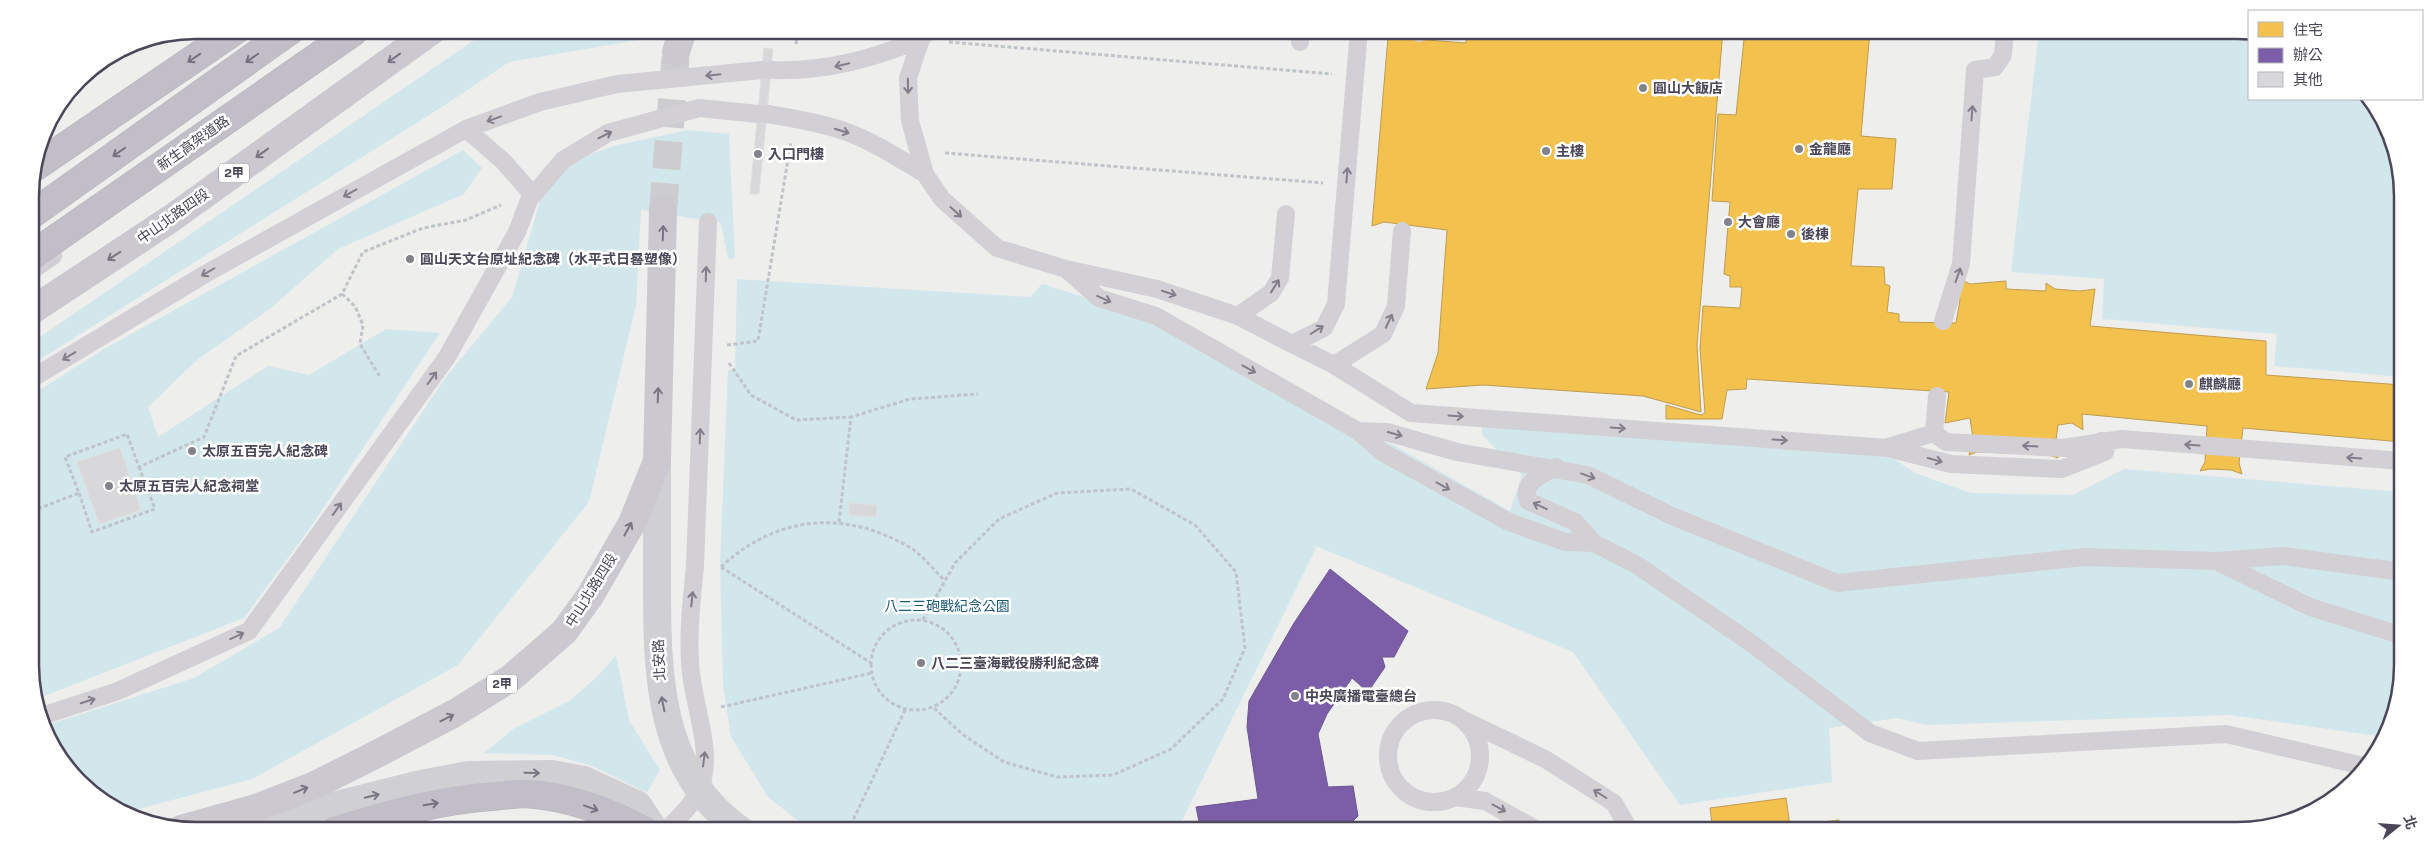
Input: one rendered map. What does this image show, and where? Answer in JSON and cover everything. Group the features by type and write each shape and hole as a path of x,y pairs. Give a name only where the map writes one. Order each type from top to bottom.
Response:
{"highway":[{"path":"43,162 223,39"},
{"path":"39,209 278,39"},
{"name":"新生高架道路","path":"39,250 343,39"},
{"path":"364,822 410,808 466,798 531,794 575,802 630,822"}],"main road":[{"name":"中山北路四段","path":"39,306 172,218 421,39"},
{"name":"中山北路四段","path":"206,822 256,808 314,785 455,713 511,678 564,632 590,596 632,523 657,462 663,211"},
{"name":"北安路","path":"657,462 657,620 660,685 666,720 676,749 700,790 730,822"},
{"path":"256,808 293,816 416,785 468,776 552,774 584,780 638,805 649,822"}],"lane":[{"path":"39,265 359,39"},
{"path":"39,374 207,273 466,129 540,102 616,84 766,70 796,71 837,67 883,55 917,39"},
{"path":"923,39 908,78 910,120 926,174 942,199 997,248 1066,269 1157,289 1238,316 1334,364 1412,413 1888,448 1951,464 2062,470 2105,452 2106,447 2101,442"},
{"path":"1292,344 1324,328 1336,304 1358,39"},
{"path":"1943,321 1961,264 1975,70 1995,67 2003,55 2004,39"},
{"path":"47,714 118,691 249,630 446,358 517,232 531,197 563,160 608,133 699,108 794,118 847,132 926,174"},
{"path":"466,129 503,161 531,197"},
{"path":"1238,316 1271,293 1280,278 1286,214"},
{"path":"673,822 700,790 705,750 695,706 690,662 690,620 696,566 708,222"},
{"path":"1334,364 1383,334 1396,306 1402,230"},
{"path":"1066,269 1099,298 1156,316 1358,431 1382,452 1509,522 1565,542 1594,543"},
{"path":"1934,432 1937,396"},
{"path":"1358,431 1387,432 1456,452 1556,467 1588,474 1672,516 1837,583 2085,556 2217,561 2283,556 2394,571"},
{"path":"1888,448 1934,432"},
{"path":"1934,432 1946,442 2063,448 2122,440 2394,460"},
{"path":"1556,467 1537,477 1528,486 1526,493 1528,501 1575,522 1594,543 1637,565 1743,637 1870,733 1918,751 2226,734 2358,765"},
{"path":"2217,561 2310,607 2394,633"},
{"path":"1461,719 1472,730 1478,744 1480,760 1476,775 1468,788 1455,797 1440,802 1425,801 1410,796 1399,786 1391,773 1388,758 1392,737 1406,719 1419,712 1433,710 1448,712 1545,759 1614,803 1625,822"},
{"path":"1455,797 1486,801 1523,822"}],"path":[{"path":"967,39 1355,76"},
{"path":"725,345 758,341 794,118"},
{"path":"918,151 1346,185"},
{"path":"139,467 204,437 236,356 342,294 363,252 423,228 466,220 505,204 531,197"},
{"path":"342,294 355,306 363,325 360,344 380,377"},
{"path":"728,362 751,395 796,420 851,417 910,399 978,394"},
{"path":"839,522 851,417"},
{"path":"127,434 155,509 92,532 79,493 64,457 127,434"},
{"path":"923,620 955,563 999,519 1057,493 1131,489 1195,525 1236,572 1245,648 1223,699 1171,750 1113,775 1056,777 1004,762 962,734 934,708"},
{"path":"39,508 79,493"},
{"path":"716,572 733,556 762,536 805,523 839,522 881,534 912,549 944,580"},
{"path":"721,567 871,663"},
{"path":"908,620 923,620 937,624 949,633 958,645 962,659 961,674 956,688 947,700 934,708 920,711 905,710 893,705 883,696 876,686 871,663 876,643 888,630 908,620"},
{"path":"720,707 872,674"},
{"path":"852,822 905,710"}],"green space":[{"path":"476,39 644,39 509,62 445,105 39,360 39,338"},
{"path":"2038,39 2248,39 2248,100 2362,100 2378,126 2386,145 2393,175 2394,376 2274,366 2277,334 2102,319 2104,279 2011,272"},
{"path":"688,130 729,134 735,258 728,259 721,223 641,210 636,305 589,502 458,665 252,779 135,810 108,796 78,769 65,753 50,724 194,678 279,628 445,378 512,297 549,170 613,146"},
{"path":"463,150 482,168 464,194 338,249 271,308 197,360 148,407 158,437 268,366 309,375 386,329 440,333 310,528 244,618 42,697 39,666 39,391 104,349"},
{"name":"八二三砲戰紀念公園","path":"737,279 1030,297 1042,284 1188,329 1510,511 1522,475 1482,435 1482,426 1878,448 1915,473 1971,493 2073,495 2124,469 2394,491 2393,686 2386,716 2377,736 2230,715 1927,725 1897,718 1829,728 1832,782 1680,805 1573,652 1313,545 1316,548 1181,822 800,822 768,797 731,737 723,686 720,564 728,370 735,369"},
{"path":"616,655 629,720 660,770 647,793 592,766 553,755 484,753 513,729 569,701 598,676"}],"building: 住宅":[{"name":"主樓","path":"1388,39 1466,43 1466,39 1722,39 1697,345 1701,412 1643,396 1483,385 1426,389 1438,353 1447,230 1384,222 1372,226"},
{"name":"後棟","path":"1744,39 1869,39 1861,136 1896,139 1892,189 1858,189 1851,266 1884,267 1885,284 1890,286 1887,312 1899,314 1899,322 1956,323 1960,300 1953,276 1970,284 2006,281 2006,289 2046,291 2046,283 2055,289 2080,291 2095,289 2090,326 2266,341 2266,375 2394,384 2394,441 2243,428 2239,463 2242,474 2231,470 2210,469 2200,471 2205,462 2207,426 2082,414 2083,430 2072,423 2058,425 2056,440 2058,458 2046,454 1977,452 1969,455 1973,438 1970,418 1945,423 1949,392 1747,379 1746,389 1727,390 1722,419 1666,419 1666,405 1701,415 1705,413 1700,348 1703,306 1740,308 1742,287 1730,287 1730,276 1724,274 1730,202 1712,201 1718,114 1736,115"},
{"path":"1786,798 1789,822 1712,822 1710,808"},
{"path":"1839,820 1839,822 1823,822"}],"building: 辦公":[{"name":"中央廣播電臺總台","path":"1330,569 1408,631 1394,657 1382,657 1385,667 1368,692 1352,678 1327,714 1318,734 1328,787 1353,786 1358,816 1352,822 1199,822 1196,807 1258,799 1247,727 1249,701 1294,623"}],"building: 其他":[{"name":"入口門樓","path":"764,48 773,49 759,194 750,194"},
{"name":"太原五百完人紀念祠堂","path":"120,448 141,510 99,524 77,462"},
{"path":"849,503 877,505 876,517 849,515"}],"tunnel":[{"path":"663,211 676,52"}],"place":[{"name":"圓山大飯店","path":"1643,88"},
{"name":"金龍廳","path":"1799,149"},
{"name":"主樓","path":"1546,151"},
{"name":"入口門樓","path":"758,154"},
{"name":"大會廳","path":"1728,222"},
{"name":"後棟","path":"1791,234"},
{"name":"圓山天文台原址紀念碑（水平式日晷塑像）","path":"410,259"},
{"name":"麒麟廳","path":"2189,384"},
{"name":"太原五百完人紀念碑","path":"192,451"},
{"name":"太原五百完人紀念祠堂","path":"109,486"},
{"name":"八二三臺海戰役勝利紀念碑","path":"921,663"},
{"name":"中央廣播電臺總台","path":"1295,696"}]}
